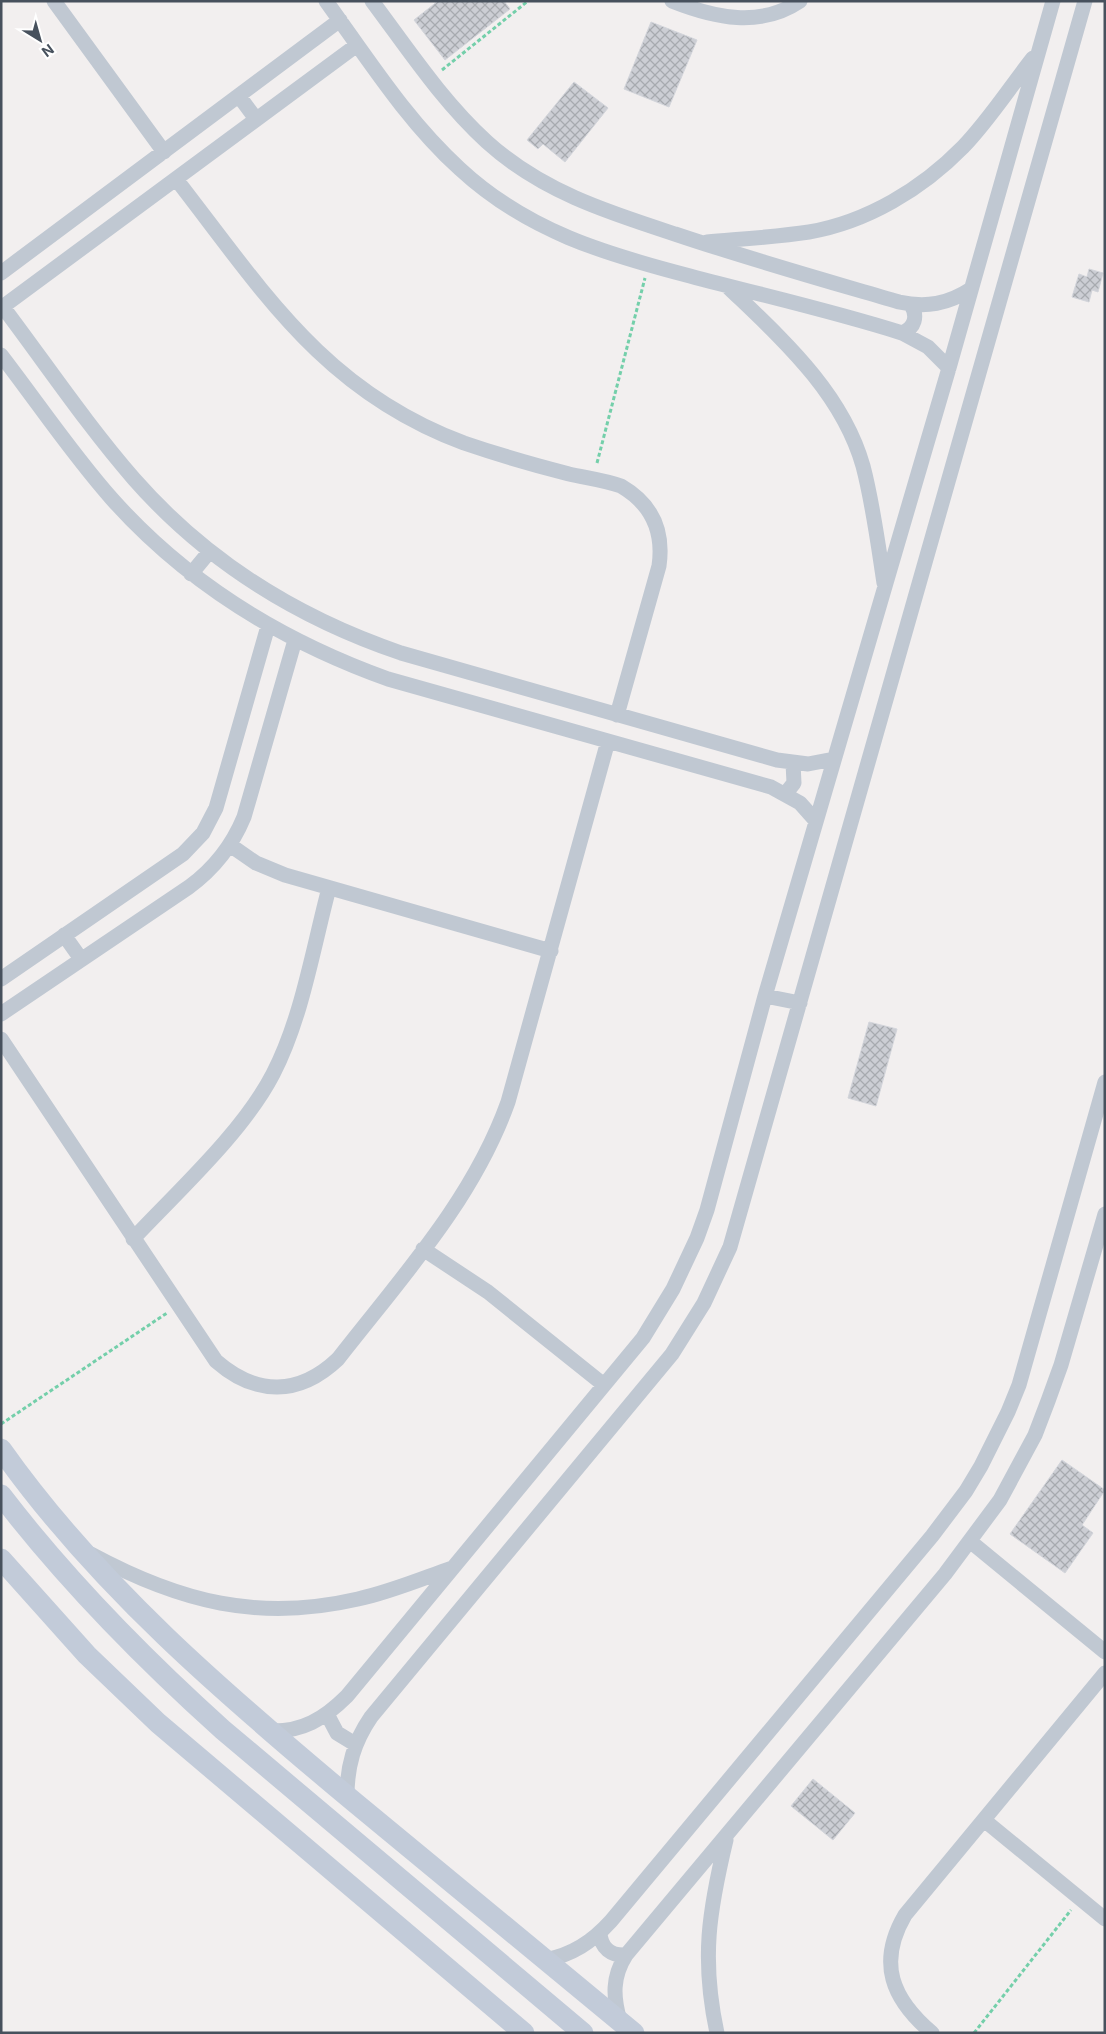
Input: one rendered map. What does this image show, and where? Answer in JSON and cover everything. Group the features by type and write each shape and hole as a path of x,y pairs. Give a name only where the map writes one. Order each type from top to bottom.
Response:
{"main road":[{"path":"1,1449 82,1550 176,1646 270,1731 627,2027"},
{"path":"1,1495 86,1596 176,1687 223,1730 583,2033"},
{"path":"1,1560 73,1640 151,1716 524,2033"}],"street":[{"path":"54,1 164,152"},
{"path":"326,1 418,126 461,170 512,209 565,238 649,265 902,333 928,348 949,368"},
{"path":"372,1 431,79 474,129 509,160 533,177 612,214 700,243 911,305 923,306 948,302 971,289"},
{"path":"672,1 711,15 746,19 774,15 800,1"},
{"path":"270,1731 308,1726 327,1714 347,1696 604,1385 659,1314 673,1290 697,1238 765,996 949,368 1053,1"},
{"path":"347,1796 348,1769 355,1744 371,1717 653,1378 689,1329 718,1275 740,1218 1085,1"},
{"path":"1,273 340,20"},
{"path":"358,44 2,307 135,480 164,510 210,551 262,588 295,608 364,641 617,715 793,763 815,763 834,759"},
{"path":"700,243 809,232 853,219 895,199 932,175 963,146 1039,50"},
{"path":"238,96 256,119"},
{"path":"176,179 276,309 305,341 351,382 405,416 434,431 500,455 621,486 640,500 654,519 661,542 659,566 617,715"},
{"path":"85,212 102,234"},
{"path":"728,286 797,354 822,385 840,415 862,465 875,525 885,587"},
{"path":"902,333 907,331 914,322 914,310 911,305"},
{"path":"1,355 112,499 154,542 191,574 268,626 350,665 388,678 771,787 786,793 800,803 816,821"},
{"path":"191,574 210,551"},
{"path":"1,979 184,854 203,833 216,808 268,626"},
{"path":"1,1014 202,877 230,845 244,817 295,640"},
{"path":"1,1039 207,1350 227,1371 252,1384 281,1388 294,1386 318,1376 338,1359 423,1249 474,1178 498,1128 551,951 608,741"},
{"path":"786,793 794,783 793,763"},
{"path":"230,845 270,870 551,951"},
{"path":"133,1238 236,1128 262,1093 273,1074 292,1028 329,888"},
{"path":"64,935 81,960"},
{"path":"765,996 800,1004"},
{"path":"545,1960 574,1951 600,1933 932,1536 966,1491 982,1466 1008,1412 1029,1356 1105,1082"},
{"path":"627,2027 614,1990 619,1966 626,1954 971,1542 1000,1500 1035,1435 1062,1365 1105,1214"},
{"path":"423,1249 488,1292 604,1385"},
{"path":"971,1542 1105,1652"},
{"path":"82,1550 132,1575 188,1596 219,1605 257,1609 305,1608 332,1604 386,1591 454,1568"},
{"path":"932,2033 908,2009 894,1987 890,1962 894,1937 905,1915 1105,1673"},
{"path":"327,1714 337,1733 355,1744"},
{"path":"984,1820 1105,1919"},
{"path":"717,2033 708,1979 706,1951 712,1896 726,1836"},
{"path":"600,1933 602,1943 609,1951 626,1954"}],"path":[{"path":"431,79 528,1"},
{"path":"593,478 649,265"},
{"path":"1,1424 178,1306"},
{"path":"974,2033 1080,1898"}],"building":[{"path":"438,1 504,1 510,9 445,60 414,20"},
{"path":"651,22 697,40 669,107 624,89"},
{"path":"574,82 608,108 565,162 543,144 538,149 527,140"},
{"path":"1089,269 1103,273 1098,292 1092,290 1089,302 1072,297 1079,274 1087,277"},
{"path":"869,1022 897,1029 876,1106 848,1098"},
{"path":"1062,1460 1105,1490 1082,1525 1093,1533 1065,1573 1010,1534"},
{"path":"813,1779 855,1813 833,1840 791,1806"}]}
